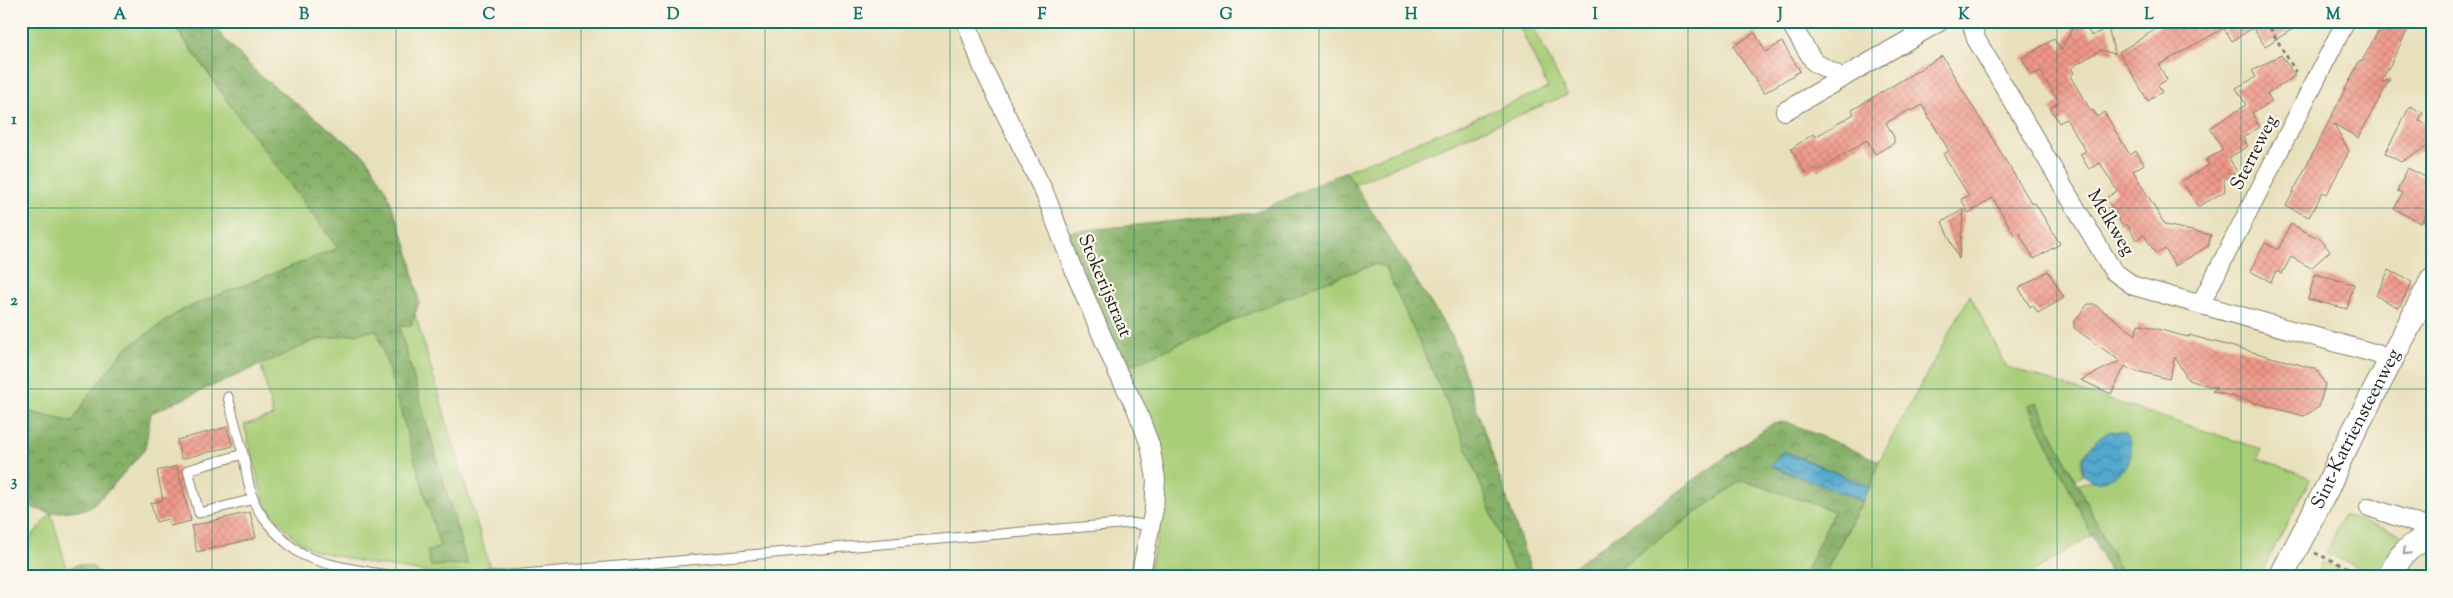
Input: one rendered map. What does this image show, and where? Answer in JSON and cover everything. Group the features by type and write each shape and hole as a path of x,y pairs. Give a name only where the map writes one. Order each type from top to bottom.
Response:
{"street":[{"name":"Stokerijstraat","path":"966,21 983,68 1044,194 1097,326 1136,408 1150,445 1156,479 1151,526 1140,577"},
{"path":"1789,21 1814,62 1843,78"},
{"path":"1785,112 1941,21"},
{"name":"Melkweg","path":"1971,21 1976,39 2113,271 2134,286 2201,303 2377,354 2390,362"},
{"name":"Sterreweg","path":"2201,303 2346,21"},
{"name":"Sint-Katriensteenweg","path":"2281,577 2390,362 2430,288"},
{"path":"2369,507 2432,529"},
{"path":"2390,577 2395,564 2406,550 2419,541 2432,536"}],"lane":[{"path":"228,397 256,506 278,535 299,553 346,567 402,577"},
{"path":"243,454 188,470 199,513 254,500"},
{"path":"486,577 1131,523 1151,526"}],"path":[{"path":"2266,21 2300,80 2312,88"},
{"path":"2318,554 2369,577"}],"green space":[{"path":"21,21 171,21 234,110 338,248 181,310 124,350 91,392 72,422 21,410 21,285 30,254 21,242"},
{"path":"172,21 208,21 258,74 367,158 385,188 408,249 419,302 411,325 399,327 467,564 431,566 427,552 440,547 377,330 317,340 151,413 145,449 108,491 88,509 51,513 33,508 21,496 21,410 72,422 91,392 124,350 181,310 338,248 234,110"},
{"path":"1517,21 1538,21 1532,24 1567,95 1354,184 1346,171 1548,88"},
{"path":"1346,171 1453,338 1533,577 1516,577 1462,436 1385,267 1376,264 1316,285 1124,368 1067,232 1255,213"},
{"path":"1376,264 1385,267 1462,436 1516,577 1147,577 1156,544 1163,503 1124,368 1316,285"},
{"path":"1970,295 2007,367 2261,449 2258,459 2311,478 2259,577 2123,577 2078,485 2107,478 2124,468 2101,438 2085,454 2081,462 2083,475 2076,480 2036,403 2029,405 2092,535 2024,577 1823,577 1870,487 1879,461"},
{"path":"415,314 491,571 432,573 371,564 316,551 299,542 274,516 263,499 244,425 273,416 261,364 317,339 377,330 441,547 431,566 467,564 399,327 411,325"},
{"path":"2037,402 2123,577 2112,577 2029,405"},
{"path":"1787,422 1879,461 1870,487 1784,451 1771,466 1862,501 1823,577 1803,577 1834,511 1742,480 1606,577 1559,577 1773,423"},
{"path":"1742,480 1834,511 1803,577 1606,577"},
{"path":"51,513 67,569 66,577 21,577 21,549"},
{"path":"2343,515 2401,534 2377,575 2326,554"},
{"path":"2322,562 2357,577 2314,577"},
{"path":"79,564 91,566 105,577 66,577 67,569"}],"water":[{"path":"2111,431 2125,433 2131,445 2130,456 2125,466 2107,480 2096,481 2088,479 2082,471 2084,458 2090,447"},
{"path":"1783,451 1870,487 1862,501 1771,466"}],"building":[{"path":"2076,21 2081,21 2092,36 2108,27 2115,54 2100,50 2071,68 2074,73 2070,76 2091,111 2093,110 2097,117 2104,112 2130,155 2136,151 2144,164 2133,171 2165,225 2211,235 2208,246 2175,266 2165,249 2156,254 2144,235 2136,240 2127,224 2123,227 2106,198 2117,191 2100,163 2089,169 2080,154 2086,151 2066,119 2059,123 2050,108 2059,102 2040,71 2032,75 2022,58 2054,39 2061,50"},
{"path":"2169,21 2306,21 2265,46 2253,28 2232,41 2224,28 2159,65 2167,80 2158,85 2162,92 2148,101 2119,52"},
{"path":"2384,21 2412,21 2381,83 2390,79 2358,138 2334,124 2349,151 2327,194 2323,192 2309,217 2286,206 2360,60 2362,61"},
{"path":"1755,33 1766,52 1782,42 1800,71 1764,93 1733,46"},
{"path":"2281,55 2295,76 2267,94 2272,102 2252,113 2260,127 2243,137 2248,146 2229,158 2237,172 2224,179 2225,191 2198,207 2182,181 2209,165 2206,160 2223,150 2210,128 2246,105 2236,88 2256,77 2252,71"},
{"path":"1942,56 2032,204 2035,203 2060,244 2034,259 2019,233 2015,236 1993,198 1969,213 1961,199 1969,196 1943,154 1949,151 1922,105 1886,123 1894,137 1894,143 1875,154 1867,140 1818,171 1816,167 1806,173 1791,149 1813,134 1815,137 1854,114 1852,110"},
{"path":"2410,106 2423,113 2419,121 2432,127 2432,138 2428,146 2401,162 2385,153"},
{"path":"2408,168 2427,178 2424,184 2432,188 2432,203 2421,223 2394,209 2402,193 2397,191"},
{"path":"1964,209 1959,259 1942,222"},
{"path":"2291,224 2320,239 2330,251 2311,268 2291,257 2282,274 2276,271 2271,282 2250,271 2265,243 2278,250"},
{"path":"2389,270 2412,282 2399,308 2376,296"},
{"path":"2048,271 2064,298 2038,313 2033,305 2030,307 2019,288"},
{"path":"2315,274 2354,284 2347,309 2308,299"},
{"path":"2088,304 2094,304 2136,335 2138,324 2189,337 2189,335 2316,369 2325,384 2319,407 2304,416 2212,391 2217,388 2188,380 2175,357 2169,379 2129,369 2125,366 2111,394 2081,380 2120,361 2074,328 2074,322"},
{"path":"227,427 233,446 181,459 177,440"},
{"path":"177,466 191,521 170,526 168,519 156,522 151,503 163,500 157,471"},
{"path":"250,512 256,538 197,552 191,526"}]}
